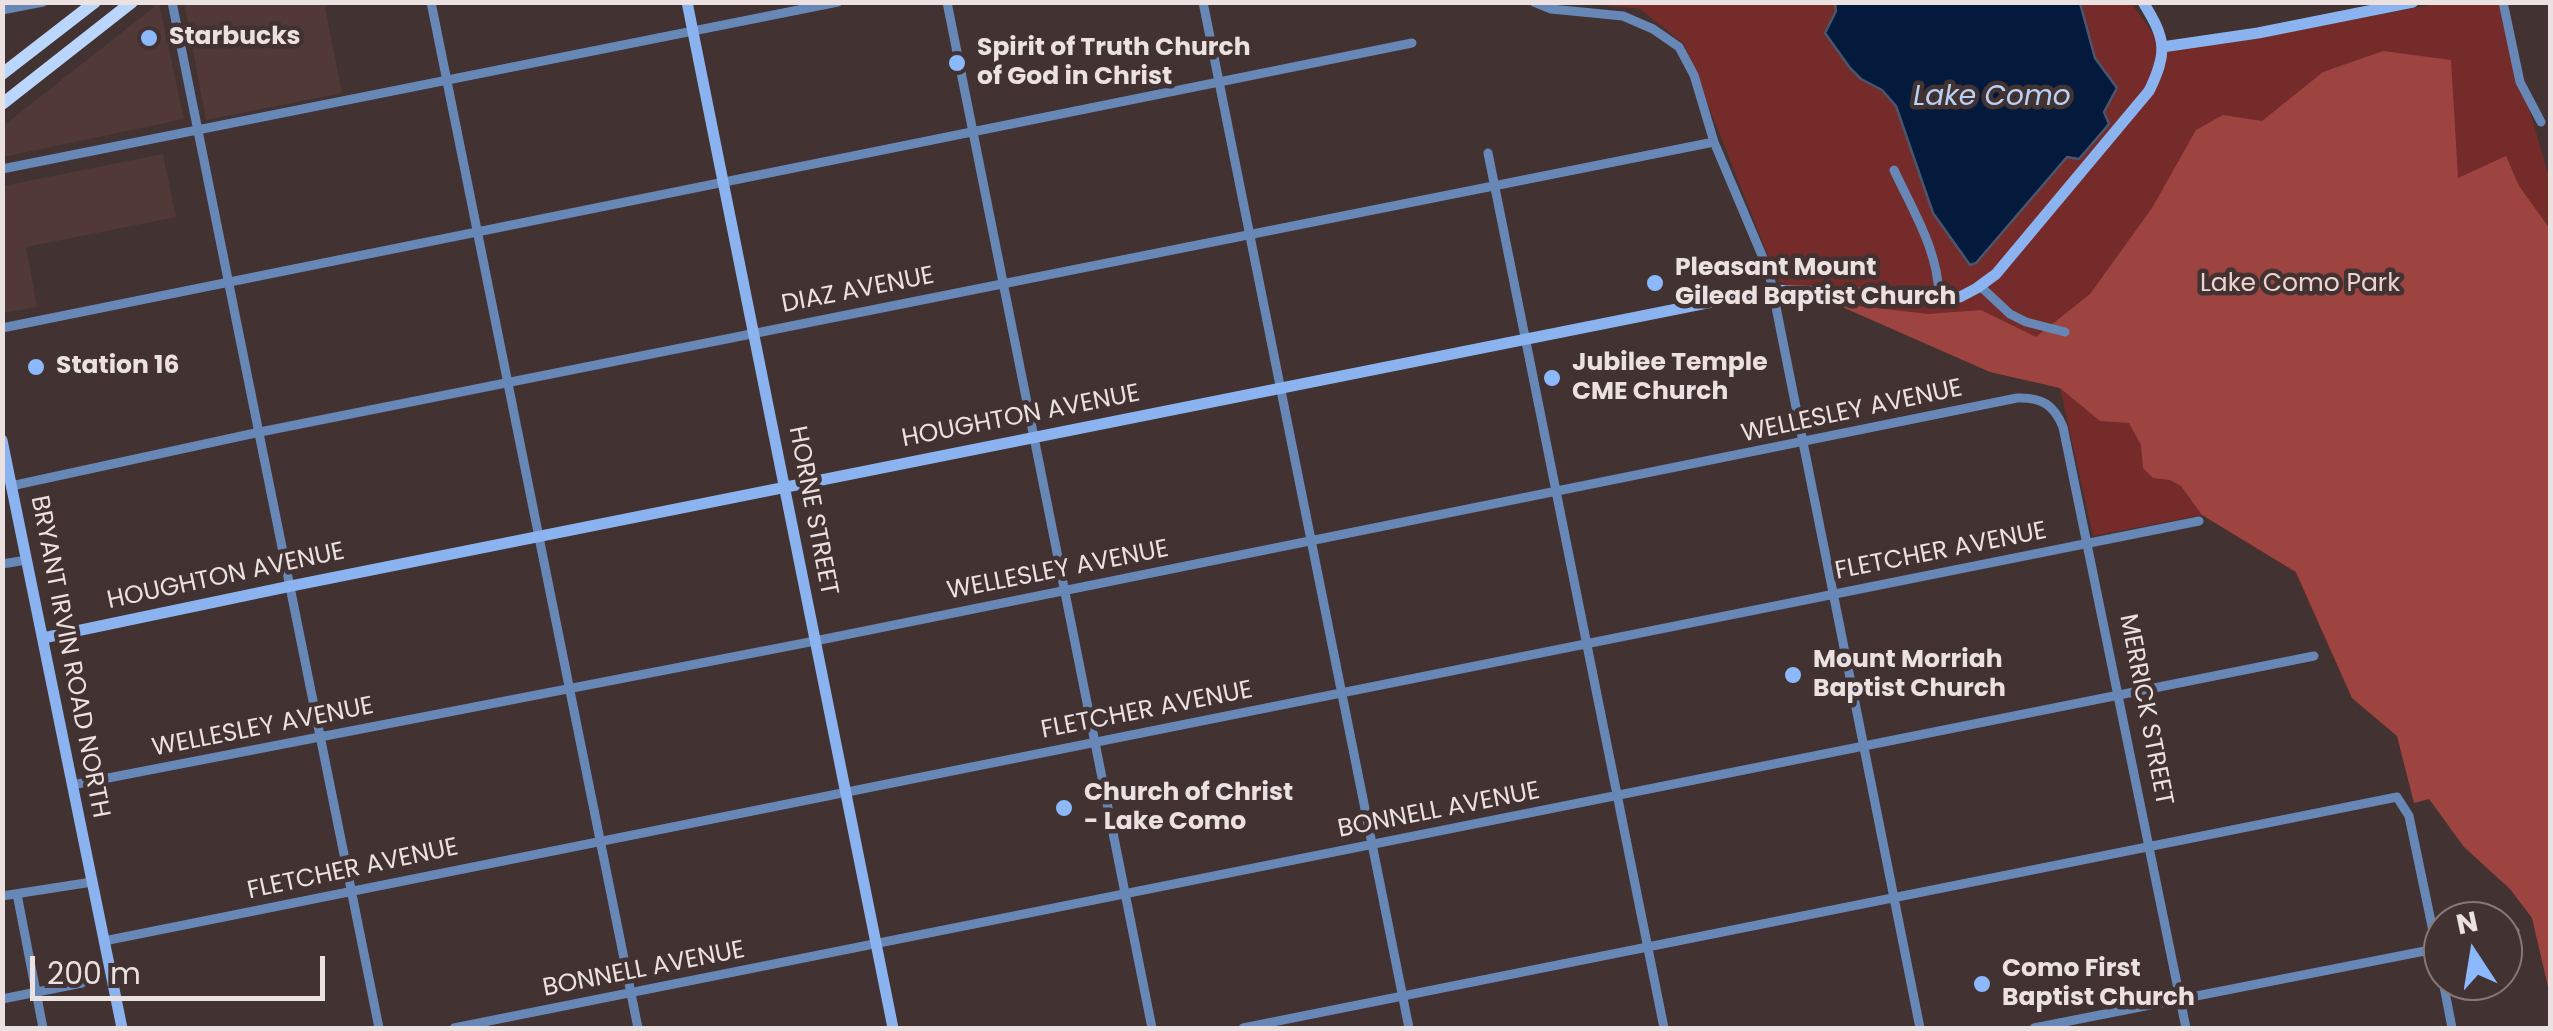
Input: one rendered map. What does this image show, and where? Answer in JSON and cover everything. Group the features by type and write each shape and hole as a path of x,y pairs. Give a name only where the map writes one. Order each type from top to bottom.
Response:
{"main road":[{"path":"2,104 132,2"},
{"path":"2,74 90,4"}],"street":[{"path":"2,10 43,2"},
{"path":"172,2 380,1028"},
{"path":"432,2 638,1028"},
{"name":"HORNE STREET","path":"687,2 893,1028"},
{"path":"2,170 838,2"},
{"path":"947,2 1152,1028"},
{"path":"1204,2 1408,1028"},
{"path":"1534,2 1551,9 1622,16 1639,22 1669,39 1686,58 1714,142 1769,272 1920,1028"},
{"path":"2143,2 2161,34 2162,47 2258,34 2413,2"},
{"path":"2504,2 2520,82 2541,122"},
{"path":"90,4 103,26"},
{"path":"2,328 1412,43"},
{"name":"HOUGHTON AVENUE","path":"43,638 1772,290 1960,296 1980,286 2002,267 2149,92 2161,66 2162,47"},
{"name":"DIAZ AVENUE","path":"11,486 260,432 1714,142"},
{"path":"1488,153 1664,1028"},
{"path":"1894,170 1932,250 1940,296"},
{"path":"1980,286 2010,314 2065,332"},
{"name":"WELLESLEY AVENUE","path":"72,786 2017,398 2032,398 2050,405"},
{"name":"MERRICK STREET","path":"2050,405 2063,427 2089,543 2186,1028"},
{"name":"BRYANT IRVIN ROAD NORTH","path":"2,440 104,942"},
{"name":"FLETCHER AVENUE","path":"104,942 2199,521"},
{"path":"2,564 27,560"},
{"name":"BONNELL AVENUE","path":"454,1028 2314,656"},
{"path":"1243,1028 2397,797 2409,816 2429,901"},
{"path":"2,896 92,882"},
{"path":"17,894 43,1028"},
{"path":"104,942 122,1028"},
{"path":"2034,1028 2423,951"},
{"path":"2,999 82,983"},
{"path":"2447,1001 2452,1028"}],"shaded area":[{"path":"159,3 184,119 3,157 3,126"},
{"path":"184,3 324,3 342,93 206,120"},
{"path":"163,154 176,217 26,247 37,307 3,313 3,186"}],"green space":[{"name":"Lake Como Park","path":"1582,3 2131,3 2163,47 2243,41 2440,3 2498,3 2550,180 2550,720 2423,758 2352,698 2295,572 2202,515 2093,536 2060,388 1990,372 1778,281 1684,44 1640,9"},
{"path":"2383,51 2451,60 2458,178 2506,156 2519,186 2550,229 2550,995 2532,918 2523,901 2464,847 2429,799 2414,803 2397,736 2352,698 2296,572 2202,515 2181,486 2153,478 2143,468 2141,445 2129,423 2100,421 2060,388 1990,372 1833,303 1928,314 1981,310 2036,337 2090,294 2152,208 2196,130 2223,115 2262,121 2323,72"}],"water":[{"name":"Lake Como","path":"1835,3 2080,3 2095,58 2117,88 2104,112 2109,124 2079,159 2067,157 1976,263 1970,265 1933,213 1896,106 1882,90 1850,68 1825,33 1836,11"}],"place":[{"name":"Starbucks","path":"149,38"},
{"name":"Spirit of Truth Church of God in Christ","path":"957,63"},
{"name":"Pleasant Mount Gilead Baptist Church","path":"1655,283"},
{"name":"Station 16","path":"36,367"},
{"name":"Jubilee Temple CME Church","path":"1552,378"},
{"name":"Mount Morriah Baptist Church","path":"1793,675"},
{"name":"Church of Christ - Lake Como","path":"1064,808"},
{"name":"Como First Baptist Church","path":"1982,984"}]}
